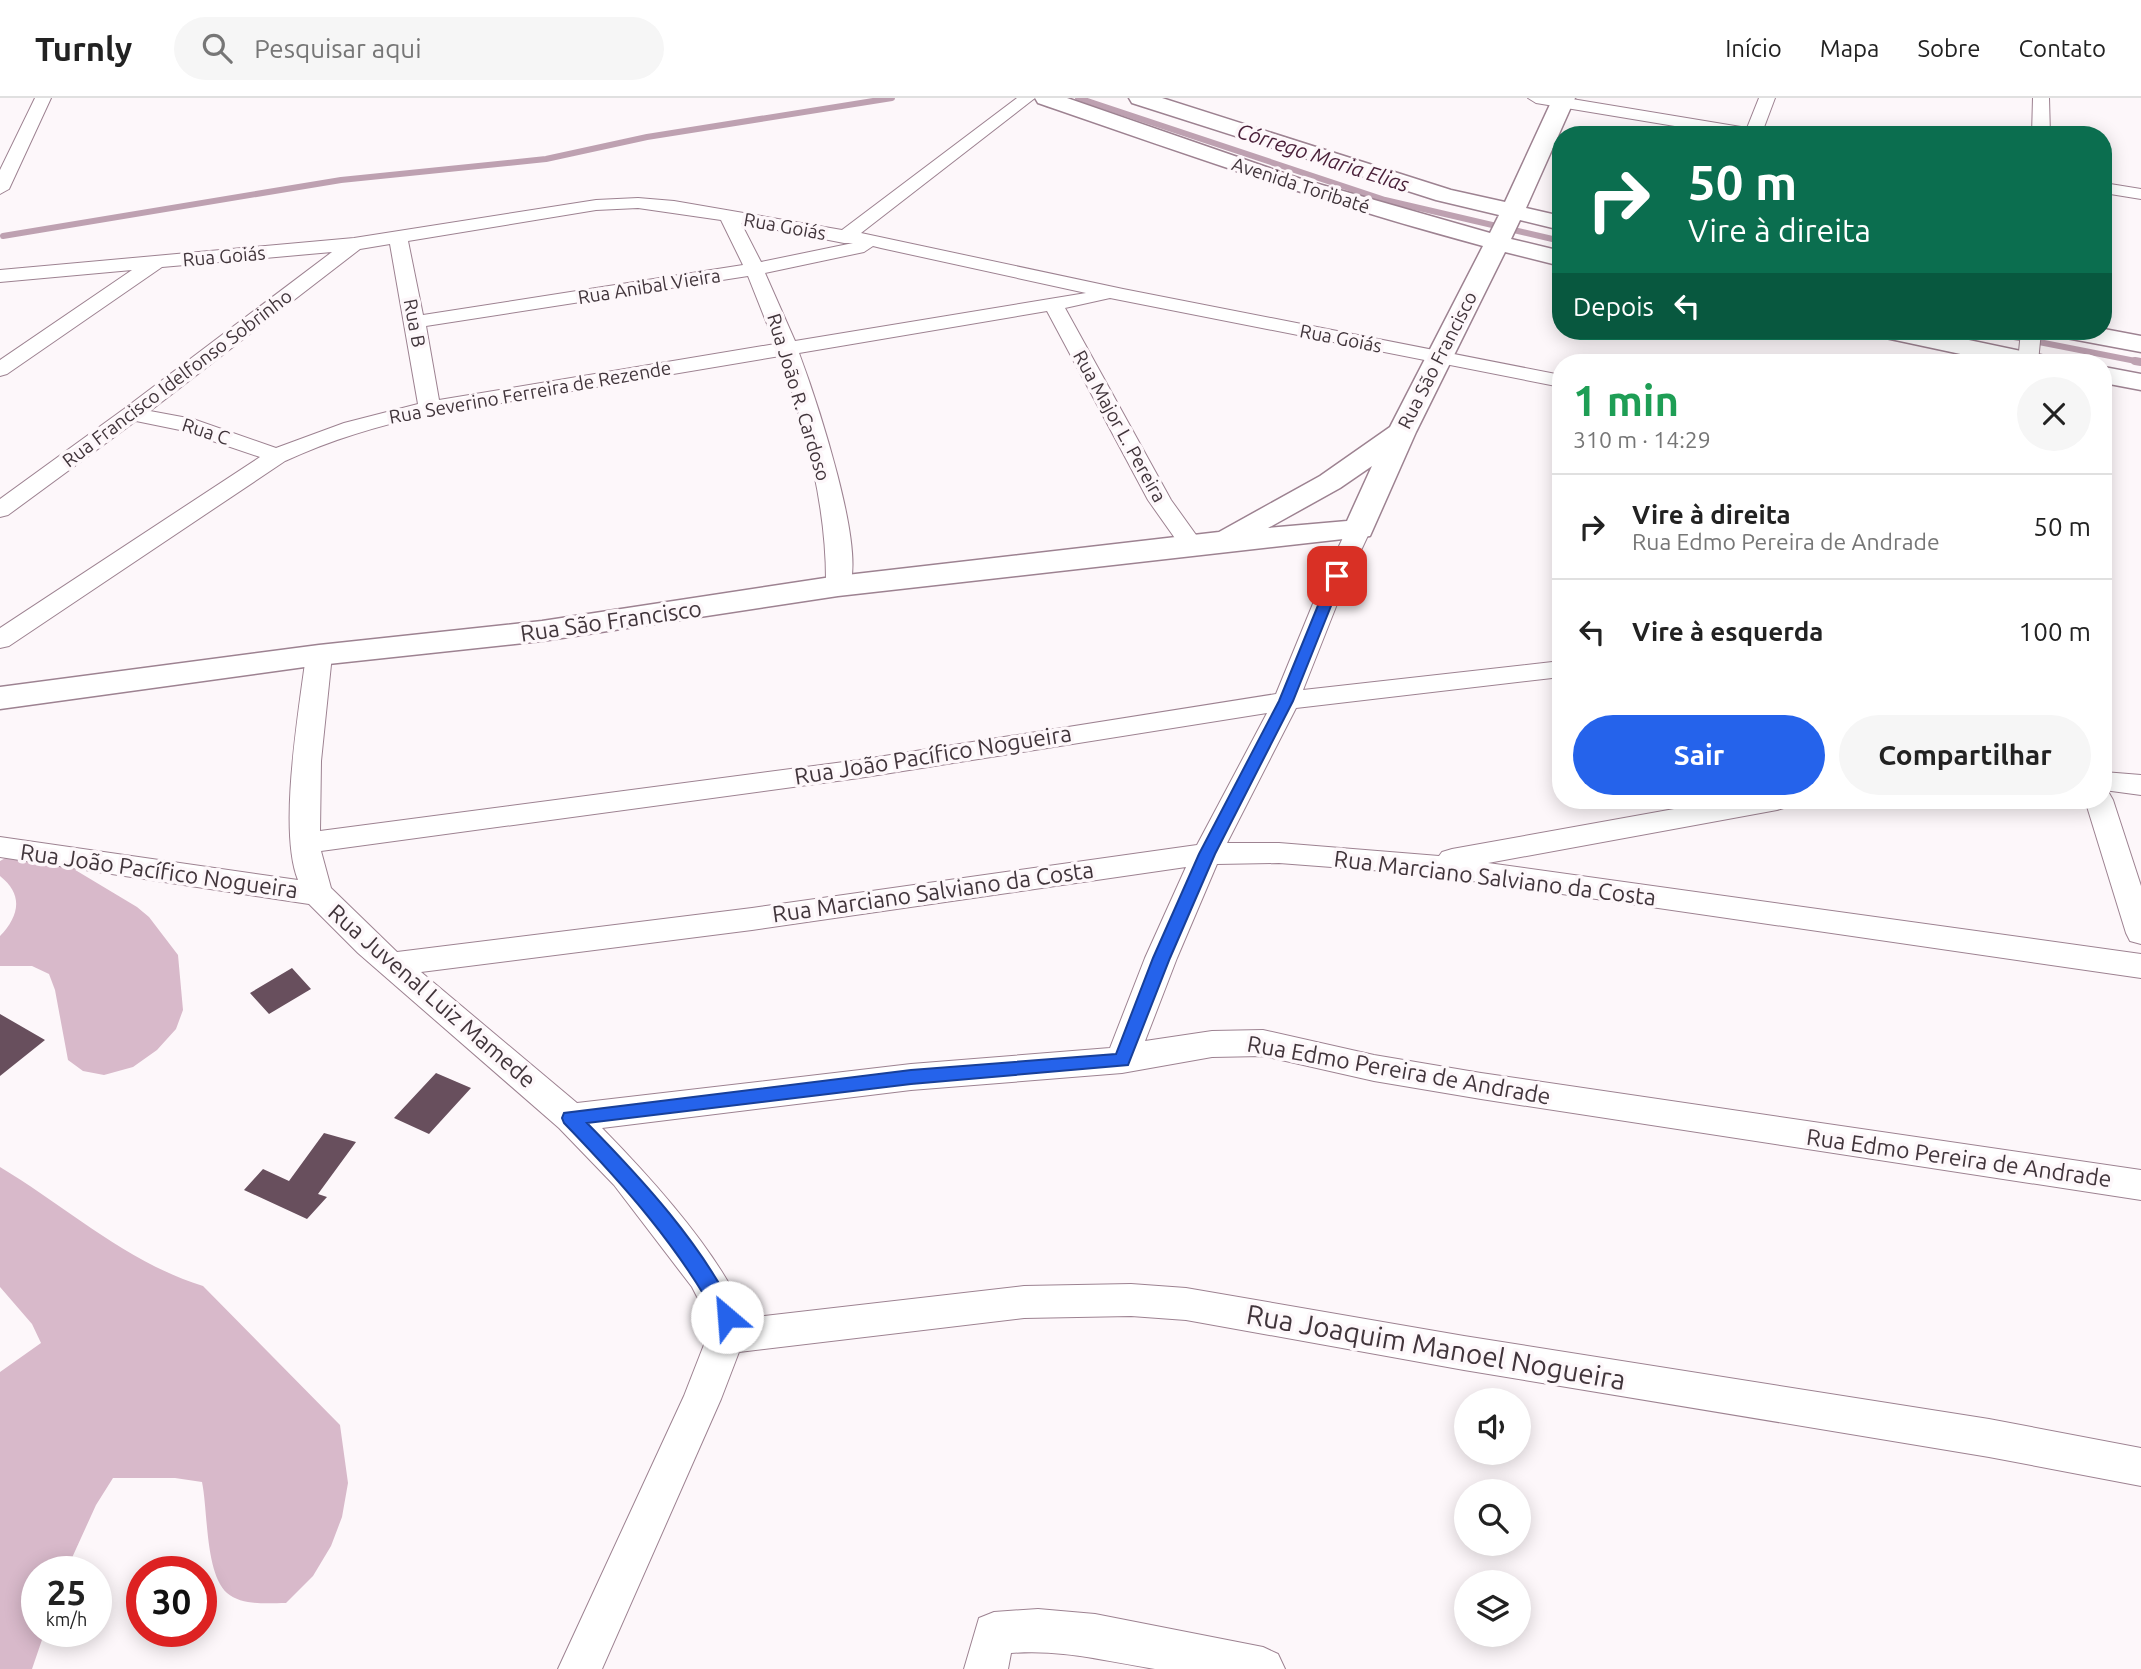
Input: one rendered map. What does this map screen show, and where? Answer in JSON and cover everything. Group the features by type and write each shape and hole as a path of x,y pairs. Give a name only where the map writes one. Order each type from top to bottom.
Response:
{"street":[{"path":"0,188 43,98"},
{"path":"844,237 1027,98"},
{"name":"Avenida Toribaté","path":"1046,98 1293,184 1504,228 1552,224"},
{"name":"Avenida Toribaté","path":"1139,98 1357,169 1504,228 1552,254"},
{"path":"1536,98 1563,100 1711,126"},
{"path":"1759,126 1767,98"},
{"path":"2041,98 2041,126"},
{"name":"Rua São Francisco","path":"1207,543 1330,482 1402,432 1504,228 1563,100"},
{"path":"2112,189 2141,194"},
{"name":"Rua Goiás","path":"0,276 354,244 596,205 638,203 881,242 1116,293 1552,379"},
{"name":"Rua João R. Cardoso","path":"728,216 756,269 787,347 827,484 838,541 838,586"},
{"name":"Rua B","path":"398,238 429,408"},
{"name":"Rua Anibal Vieira","path":"415,322 756,269 881,242"},
{"name":"Rua Francisco Idelfonso Sobrinho","path":"0,510 132,414 354,244"},
{"path":"0,370 156,262"},
{"name":"Rua Severino Ferreira de Rezende","path":"0,640 277,456 372,420 429,408 1116,293"},
{"name":"Rua Major L. Pereira","path":"1053,304 1160,500 1207,543"},
{"path":"2112,339 2141,344"},
{"path":"1934,340 2001,354"},
{"path":"2112,377 2141,383"},
{"name":"Rua C","path":"132,414 185,424 277,456"},
{"path":"1122,1060 1161,958 1207,854 1286,701 1343,562 1402,432"},
{"name":"Rua São Francisco","path":"0,698 319,655 542,631 838,586 1207,543 1359,529"},
{"name":"Rua Juvenal Luiz Mamede","path":"319,655 307,761 305,843 310,874 318,894 341,920 571,1118 626,1175 705,1276 727,1317 726,1337"},
{"name":"Rua João Pacífico Nogueira","path":"305,843 859,769 1286,701 1552,670"},
{"path":"2112,782 2141,785"},
{"path":"1424,864 1727,809"},
{"path":"2102,809 2141,933"},
{"name":"Rua João Pacífico Nogueira","path":"0,847 318,894"},
{"name":"Rua Marciano Salviano da Costa","path":"391,964 752,919 1207,854 1279,853 1424,864 2141,966"},
{"name":"Rua Edmo Pereira de Andrade","path":"571,1118 911,1077 1122,1060 1212,1044 1263,1043 1374,1068 1482,1086 2141,1185"},
{"name":"Rua Joaquim Manoel Nogueira","path":"726,1337 1024,1302 1131,1300 1186,1304 1464,1353 1989,1438 2141,1467"},
{"path":"580,1669 702,1399 726,1337"},
{"path":"990,1651 1038,1629 1095,1635 1263,1669"}],"shaded area":[{"path":"9,856 67,865 137,907 149,917 178,955 183,1010 176,1029 157,1050 133,1067 104,1075 83,1071 68,1060 55,990 49,974 32,966 0,966 0,936 11,921 16,906 13,891 0,876 0,861"},
{"path":"0,1167 148,1263 203,1286 340,1425 348,1483 342,1517 331,1546 313,1576 286,1603 240,1600 227,1593 220,1584 217,1576 217,1556 211,1556 202,1482 175,1478 113,1478 96,1505 73,1556 21,1556 21,1647 40,1647 32,1669 0,1669 0,1372 41,1343 32,1324 0,1287"}],"building":[{"path":"292,968 311,989 269,1014 250,993"},
{"path":"0,1014 45,1040 0,1076"},
{"path":"436,1073 471,1088 429,1134 394,1118"},
{"path":"324,1133 356,1142 318,1194 327,1197 307,1219 244,1190 263,1169 289,1181"}],"waterway":[{"path":"3,236 341,180 546,159 647,137 892,98"},
{"name":"Córrego Maria Elias","path":"1078,98 1385,200 1552,239"},
{"name":"Córrego Maria Elias","path":"2029,340 2100,354"},
{"name":"Córrego Maria Elias","path":"2112,356 2141,362 2135,361"}],"route":[{"path":"727,1317 705,1276 626,1175 571,1118 911,1077 1122,1060 1161,958 1207,854 1286,701 1337,576"}]}
